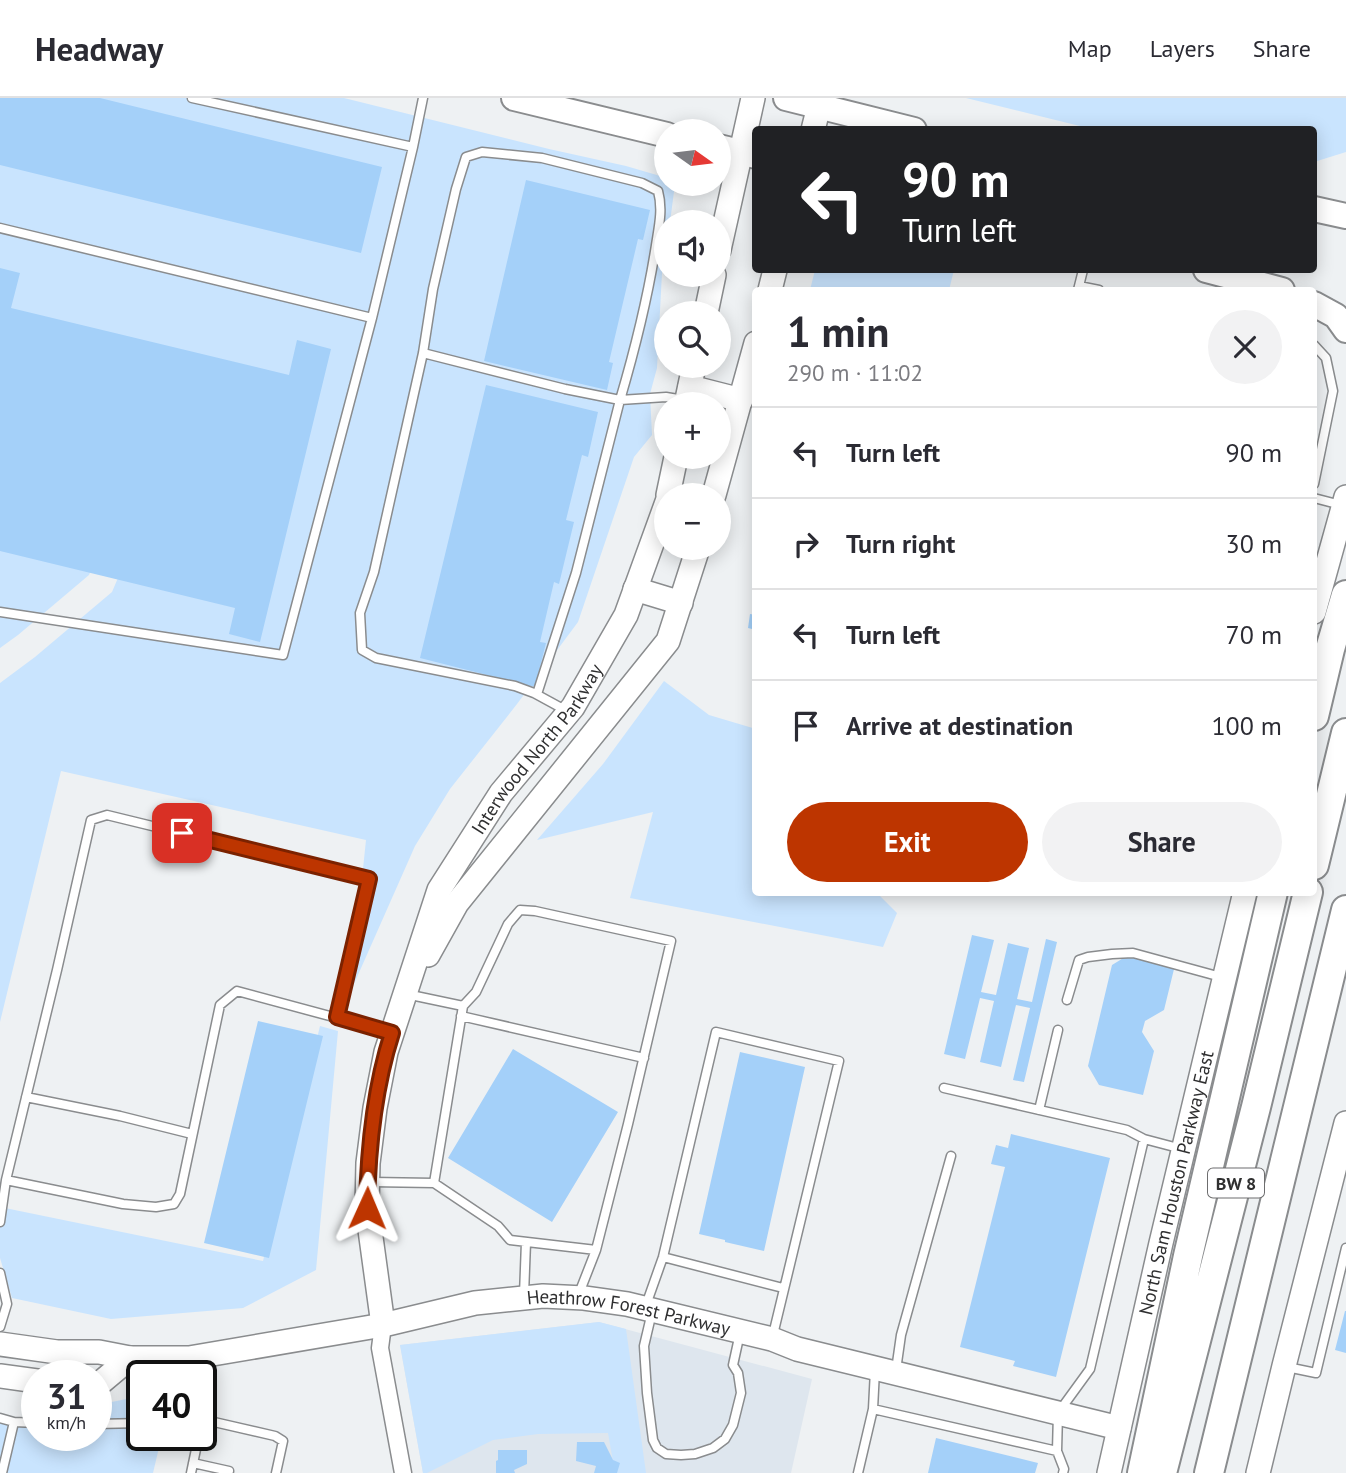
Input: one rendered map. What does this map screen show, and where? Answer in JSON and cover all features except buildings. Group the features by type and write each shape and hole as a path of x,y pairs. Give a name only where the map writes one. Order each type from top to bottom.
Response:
{"highway":[{"path":"1317,703 1346,595"},
{"path":"1317,853 1346,733"},
{"path":"1142,1473 1188,1256 1272,896"},
{"name":"BW 8","path":"1161,1473 1256,1107 1307,896"},
{"name":"BW 8","path":"1209,1473 1346,910"}],"main road":[{"path":"514,98 654,132"},
{"path":"786,98 816,118 881,126"},
{"path":"1216,273 1261,287"},
{"path":"1317,300 1346,306"},
{"path":"1317,306 1336,316 1346,330"}],"street":[{"path":"727,210 753,98"},
{"path":"717,483 752,357"},
{"path":"689,389 741,400"},
{"path":"1317,601 1345,502"},
{"name":"Interwood North Parkway","path":"403,1473 380,1349 383,1325 367,1208 375,1108 386,1052 439,890 501,793 569,712 626,615 654,537"},
{"name":"Interwood North Parkway","path":"405,994 457,903 668,641 694,560"},
{"path":"635,589 681,603"},
{"name":"North Sam Houston Parkway East","path":"1109,1473 1244,896"},
{"path":"1258,1473 1346,1125"},
{"name":"Heathrow Forest Parkway","path":"204,1360 383,1325 475,1303 543,1296 578,1298 648,1308 740,1330 797,1349 1119,1428"},
{"name":"Heathrow Forest Parkway","path":"0,1344 57,1352 99,1352 137,1360"},
{"path":"0,1376 21,1379"}],"lane":[{"path":"192,98 413,147"},
{"path":"0,612 283,655 372,317 424,98"},
{"path":"537,694 576,573 632,360 652,270 662,205 658,191 642,183 542,158 482,152 466,157 456,189 374,572 360,613 362,650 376,658 515,686 537,694 569,712"},
{"path":"0,228 372,317"},
{"path":"1317,348 1326,358 1333,391 1317,469"},
{"path":"423,353 620,400 666,397 689,389"},
{"path":"1317,498 1345,502"},
{"path":"0,1222 6,1180 91,820 107,815 369,879 337,1017"},
{"path":"434,1183 463,1006 476,992 508,923 520,910 671,941 596,1250 578,1298"},
{"path":"1067,1000 1079,960 1088,957 1133,953 1224,978"},
{"path":"6,1180 123,1204 156,1207 174,1205 180,1194 220,1005 237,991 392,1033"},
{"path":"405,994 463,1006"},
{"path":"461,1016 644,1058"},
{"path":"1039,1110 1058,1030"},
{"path":"740,1330 733,1365 738,1373 741,1393 733,1425 725,1438 713,1448 695,1454 666,1454 657,1448 651,1428 644,1346 648,1308 663,1257 716,1031 839,1061 772,1339"},
{"path":"944,1088 1127,1130 1144,1139 1183,1150"},
{"path":"26,1097 192,1134"},
{"path":"1063,1473 1064,1469 1056,1451 1058,1413 1090,1369 1144,1139"},
{"path":"858,1473 873,1409 885,1371 901,1335 951,1156"},
{"path":"368,1182 434,1183 498,1226 510,1240 596,1250"},
{"path":"524,1298 526,1242"},
{"path":"1284,1366 1317,1373 1346,1248"},
{"path":"663,1257 783,1288"},
{"path":"0,1273 7,1304 0,1327"},
{"path":"873,1409 1056,1451"},
{"path":"0,1418 21,1422"},
{"path":"2,1473 14,1422"},
{"path":"217,1423 275,1436 282,1441 276,1473"},
{"path":"191,1473 196,1451"},
{"path":"193,1463 231,1472"}],"shaded area":[{"path":"0,98 344,98 654,174 654,196 673,196 672,210 654,210 654,287 661,287 661,301 654,301 654,378 650,394 652,435 634,457 578,622 450,789 415,846 350,993 366,840 61,771 0,1022 0,683 112,592 132,545 0,465"},
{"path":"966,98 1346,98 1346,152 1317,161 1317,126 1080,126"},
{"path":"814,273 953,273 950,287 811,287"},
{"path":"0,493 103,541 89,575 0,648"},
{"path":"664,681 709,715 752,728 752,896 880,896 897,913 883,947 630,898 653,812 537,840 603,764"},
{"path":"320,1026 338,1031 316,1270 243,1308 111,1319 12,1298 0,1258 0,1207 263,1261"},
{"path":"599,1322 812,1379 791,1473 423,1473 400,1345"},
{"path":"599,1322 626,1329 646,1473 615,1473 608,1433 538,1434 493,1440 423,1473 400,1345"},
{"path":"126,1399 126,1451 158,1451 153,1473 0,1473 0,1424 21,1420 21,1451 112,1451 112,1402"}],"route":[{"path":"182,833 369,879 337,1017 392,1033 375,1108 368,1163 367,1208"}]}
